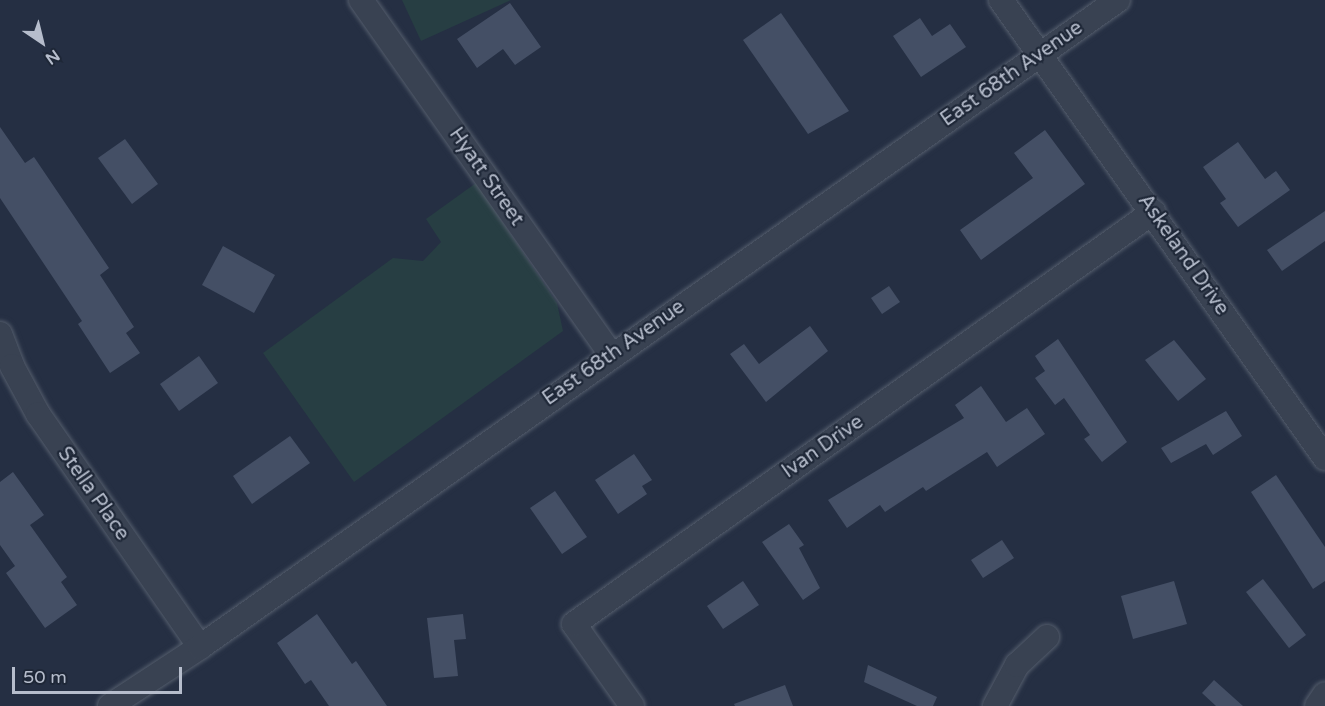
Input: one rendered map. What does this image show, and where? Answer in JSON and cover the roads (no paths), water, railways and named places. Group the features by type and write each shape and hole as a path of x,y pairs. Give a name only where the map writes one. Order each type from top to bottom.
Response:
{"street":[{"name":"Hyatt Street","path":"361,0 611,354"},
{"name":"Askeland Drive","path":"1001,0 1042,52 1325,458"},
{"name":"East 68th Avenue","path":"110,706 200,648 611,354 1118,0"},
{"name":"Ivan Drive","path":"632,706 574,624 1153,212"},
{"name":"Stella Place","path":"0,333 12,366 38,414 200,648"},
{"path":"995,706 1017,665 1047,637"},
{"path":"1317,706 1325,694"}]}
